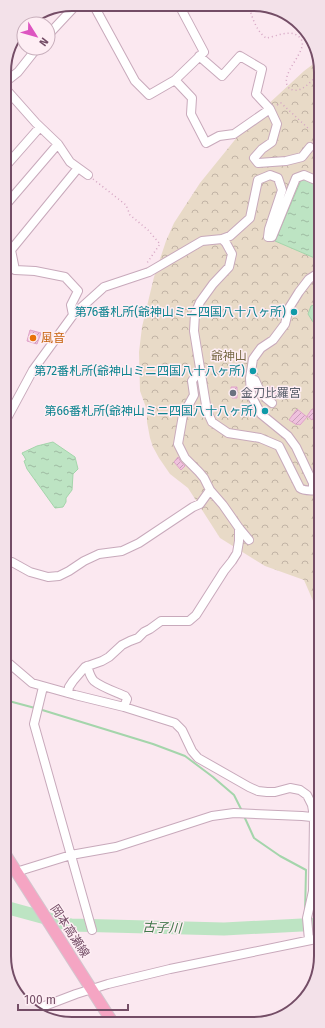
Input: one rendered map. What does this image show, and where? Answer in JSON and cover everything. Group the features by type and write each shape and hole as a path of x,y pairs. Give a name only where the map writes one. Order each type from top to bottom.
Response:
{"main road":[{"name":"岡本高瀬線","path":"11,864 109,1017"}],"street":[{"path":"56,26 70,11"},
{"path":"97,11 135,80 149,95 175,80 204,52 182,11"},
{"path":"11,78 18,72 31,56"},
{"path":"199,56 222,76 240,56 262,69 256,94 270,109 277,124 272,142 262,149 254,158 258,163 286,161 302,157 310,147"},
{"path":"175,80 192,98 191,114 206,143 218,136 234,134 270,109"},
{"path":"11,95 58,144 70,162 88,175"},
{"path":"11,160 40,126"},
{"path":"11,199 58,144"},
{"path":"74,315 71,305 78,291 64,277 35,271 15,270 11,250 78,168"},
{"path":"11,411 33,370 74,315 104,287 149,272 202,241 222,239 230,236 250,218 258,180 270,175 278,178 282,190 269,229 268,236 272,237 296,178 304,175 314,179"},
{"path":"222,239 232,254 229,267 213,284 200,302 195,314 194,331 207,411 212,422 228,433 260,438 279,446 300,488 314,490"},
{"path":"314,276 309,279 289,308 285,324 273,340 261,348 253,359 250,380 251,395 261,414 288,436 296,447 314,485"},
{"path":"200,368 192,382 194,395 183,415 178,444 185,458 204,478 210,490 249,540"},
{"path":"250,380 255,380 264,398 272,403"},
{"path":"11,562 30,572 48,577 59,576 99,554 122,552 139,543 193,507 200,504 210,490"},
{"path":"68,693 69,687 85,667 102,662 122,645 130,640 138,638 144,632 161,621 189,621 196,615 224,571 237,554 239,528"},
{"path":"11,665 32,683 43,687 124,707 175,723 182,730 192,751 198,758 258,791 275,792 290,788 300,790 307,795 314,810"},
{"path":"87,666 89,673 99,684 125,696 127,699 124,707"},
{"path":"43,687 34,724 92,930"},
{"path":"16,872 71,855 116,846 212,816 234,813 314,818"},
{"path":"309,936 308,918 313,891 314,873"},
{"path":"40,1008 108,984 309,936 314,937"}],"path":[{"path":"250,11 254,23 266,38 288,33 296,35 300,38 302,43 301,50 286,77 287,84 290,89 300,90 314,78"},
{"path":"270,109 281,103 309,129"},
{"path":"88,175 126,205 130,215 148,230 160,244 146,266 149,272"}],"green space":[{"name":"爺神山","path":"313,64 314,603 304,580 265,566 220,538 188,488 170,474 159,458 150,438 147,422 147,410 140,391 139,352 142,327 154,277 166,241 174,223 200,183 238,136 264,108"}],"water":[{"path":"302,178 314,183 314,258 275,241"},
{"path":"314,305 314,323 308,314 311,306"},
{"path":"53,442 75,457 78,469 73,474 72,490 66,498 66,502 63,507 55,508 27,469 24,461 26,460 22,453 37,446"}],"building":[{"name":"風音","path":"30,330 41,333 37,344 27,341"},
{"path":"273,386 277,393 272,396 267,388"},
{"name":"金刀比羅宮","path":"231,387 237,387 237,398 232,398"},
{"path":"297,409 307,417 300,425 297,425 289,420"},
{"path":"312,409 314,411 314,417 312,420 307,416"},
{"path":"178,457 185,466 181,470 174,462"}],"waterway":[{"path":"11,702 35,708"},
{"path":"39,709 153,744 185,756 234,795 242,811"},
{"path":"244,816 254,838 280,856 306,870 305,913"},
{"name":"古子川","path":"11,909 71,925 224,929 314,924"}],"place":[{"name":"第76番札所(爺神山ミニ四国八十八ヶ所)","path":"294,312"},
{"name":"風音","path":"33,338"},
{"name":"第72番札所(爺神山ミニ四国八十八ヶ所)","path":"253,371"},
{"name":"金刀比羅宮","path":"233,393"},
{"name":"第66番札所(爺神山ミニ四国八十八ヶ所)","path":"265,411"}]}
